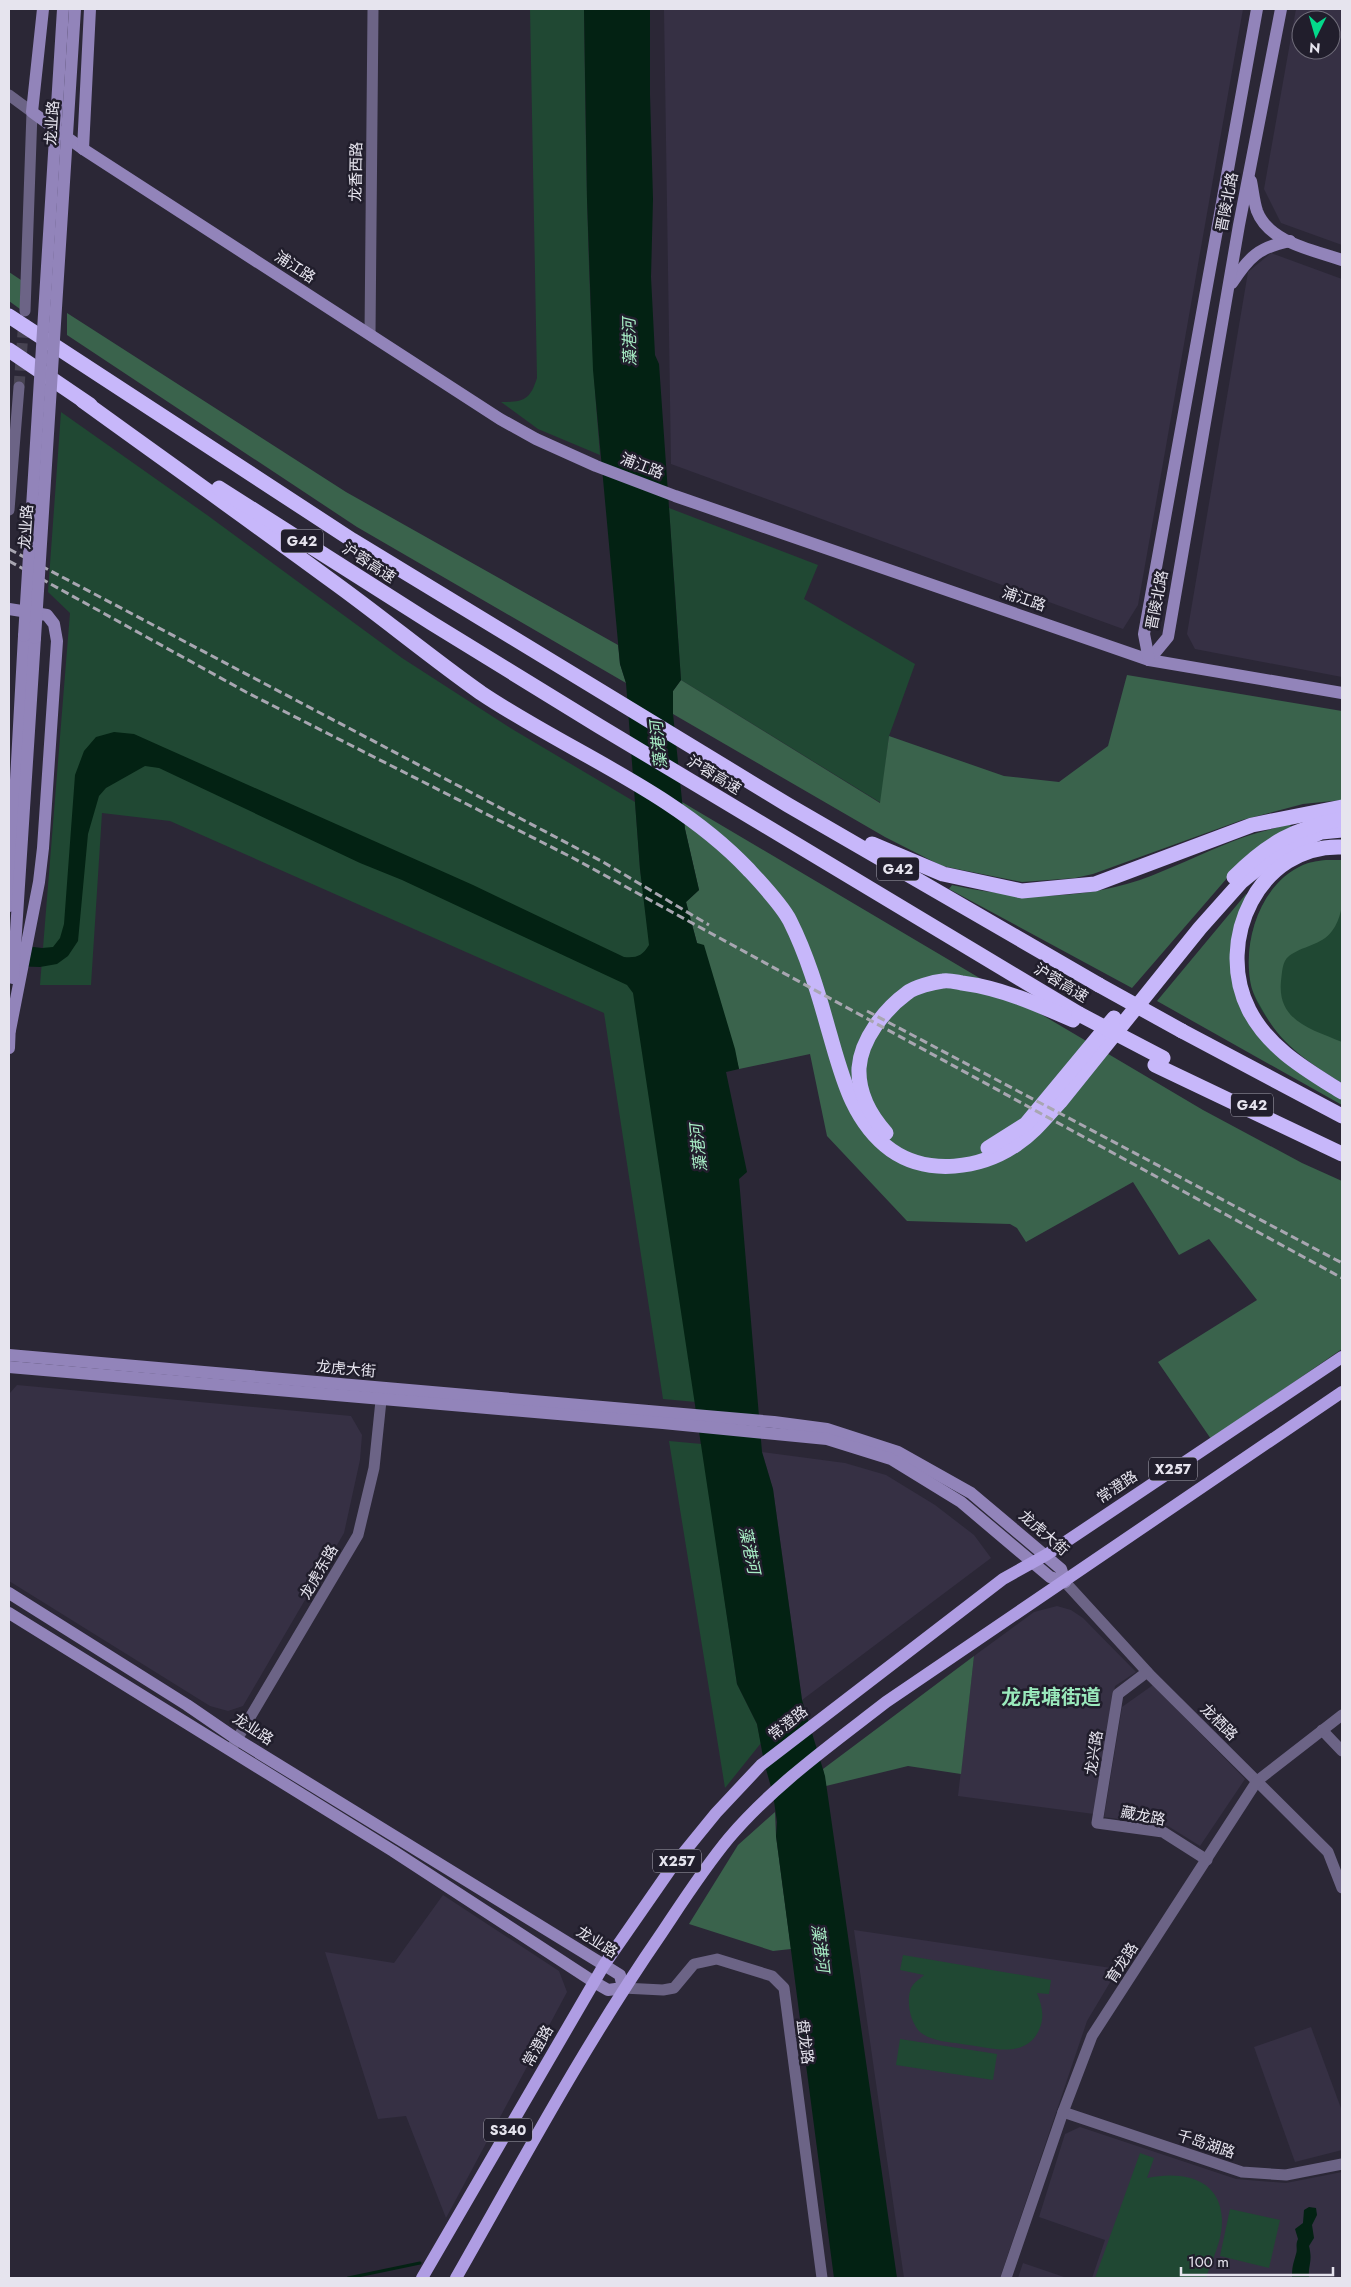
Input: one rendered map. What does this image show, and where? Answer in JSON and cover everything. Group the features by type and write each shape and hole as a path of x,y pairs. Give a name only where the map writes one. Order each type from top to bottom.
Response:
{"highway":[{"name":"沪蓉高速","path":"9,316 352,540 597,690 1099,985 1342,1116"},
{"name":"沪蓉高速","path":"9,350 83,400 425,619 1076,1017 1342,1153"},
{"path":"83,400 481,692 541,730 601,762 694,822 747,868 789,918 814,978 846,1085 863,1122 892,1150 910,1160 925,1165 956,1167 985,1159 1016,1145 1036,1129 1200,928 1241,882 1280,849 1321,832 1342,830"},
{"path":"698,748 871,844 943,874 1022,891 1095,884 1252,825 1342,807"},
{"path":"1076,1017 1030,1000 975,985 943,981 908,992 881,1018 864,1047 859,1068 864,1099 873,1118 886,1133 904,1146 921,1154 944,1158 964,1156 985,1150 1003,1140 1026,1124 1193,924 1255,856 1272,843 1293,832 1342,818"},
{"path":"1342,847 1322,848 1298,855 1274,871 1262,883 1244,917 1238,934 1237,956 1242,994 1260,1029 1290,1059 1342,1092"}],"main road":[{"name":"常澄路","path":"422,2278 604,1965 672,1867 716,1813 761,1765 1003,1579 1046,1555 1342,1357"},
{"name":"X257","path":"623,1988 724,1845 769,1797 822,1751 886,1702 1342,1392"},
{"name":"S340","path":"456,2278 623,1988"}],"street":[{"path":"24,311 32,112 43,9"},
{"name":"龙业路","path":"9,1048 22,936 29,637 63,9"},
{"name":"龙业路","path":"9,906 76,9"},
{"path":"83,149 90,9"},
{"name":"龙香西路","path":"370,335 373,9"},
{"name":"晋陵北路","path":"1149,660 1144,634 1256,9"},
{"name":"晋陵北路","path":"1149,660 1168,637 1229,287 1281,9"},
{"name":"浦江路","path":"9,95 83,149 500,418 536,439 596,466 675,496 1149,660 1342,693"},
{"path":"1250,172 1258,213 1271,231 1290,241 1342,260"},
{"path":"1229,287 1255,253 1271,245 1290,241"},
{"path":"9,510 19,387"},
{"path":"9,609 47,615 54,624 57,641 43,848 22,936"},
{"name":"龙虎大街","path":"9,1355 382,1395"},
{"name":"龙虎大街","path":"9,1367 382,1395 775,1428 827,1429 898,1452 971,1493 1062,1569 1065,1582"},
{"name":"龙虎东路","path":"230,1751 358,1535 374,1468 382,1395"},
{"name":"龙虎大街","path":"775,1428 827,1439 891,1460 961,1502 1050,1577 1065,1582"},
{"name":"龙栖路","path":"1065,1582 1147,1672 1328,1852 1342,1888"},
{"name":"龙业路","path":"9,1593 238,1740 604,1965 620,1976 623,1988 608,1990 594,1982 393,1851 9,1613"},
{"name":"龙兴路","path":"1097,1823 1118,1694 1147,1672"},
{"name":"育龙路","path":"1006,2278 1063,2112 1092,2036 1257,1781 1342,1715"},
{"path":"1322,1730 1342,1751"},
{"name":"藏龙路","path":"1097,1823 1163,1832 1207,1860"},
{"name":"盘龙路","path":"623,1988 663,1990 674,1988 694,1964 717,1959 772,1976 784,1988 822,2278"},
{"name":"千岛湖路","path":"1063,2112 1242,2172 1286,2176 1342,2164"}],"shaded area":[{"path":"530,9 584,9 590,288 600,455 538,429 501,402 525,398 532,391 537,378"},
{"path":"664,9 1243,9 1138,605 1123,629 671,464"},
{"path":"1296,9 1342,9 1342,245 1281,223 1264,189 1291,37 1291,60 1341,60 1341,10"},
{"path":"1271,253 1342,279 1342,677 1195,649 1187,634 1248,272"},
{"path":"9,272 21,280 20,309 9,301"},
{"path":"67,313 346,492 618,645 620,664 626,683 357,527 67,335"},
{"path":"61,412 207,515 402,658 512,729 635,802 640,869 659,1015 638,1019 696,1402 663,1399 604,1013 170,821 102,813 91,985 40,985 70,613 48,592"},
{"path":"669,508 818,565 804,599 915,664 889,736 881,803 681,680"},
{"path":"1127,675 1342,711 1342,800 1303,804 1242,820 1093,874 1075,878 1022,882 942,866 885,837 673,714 673,691 681,680 880,803 889,736 1004,776 1059,782 1108,746"},
{"path":"682,802 1203,1110 1302,1163 1342,1181 1342,1349 1211,1439 1158,1362 1257,1300 1209,1239 1179,1255 1133,1182 1026,1242 1017,1228 1010,1224 907,1221 827,1136 810,1054 739,1069 724,1015 697,943 686,902 699,890 685,829"},
{"path":"1289,824 1292,827 1273,837 1247,855 1132,988 949,889 952,885 999,893 1046,896 1093,892 1140,880 1238,839"},
{"path":"1326,860 1342,860 1342,1083 1286,1042 1272,1026 1263,1013 1253,992 1249,968 1252,933 1265,900 1275,886 1288,874 1303,865"},
{"path":"1326,860 1342,860 1343,897 1340,915 1328,936 1287,958 1282,971 1281,995 1284,1006 1298,1022 1342,1042 1342,1083 1300,1054 1281,1037 1253,993 1249,968 1252,933 1265,900 1275,886 1288,874 1303,865"},
{"path":"1246,894 1249,896 1235,926 1244,1011 1342,1099 1342,1105 1157,1001"},
{"path":"17,1385 351,1416 362,1435 360,1460 344,1533 243,1706 228,1711 210,1706 9,1581 9,1394"},
{"path":"669,1441 702,1444 737,1684 757,1724 761,1743 725,1788"},
{"path":"762,1452 845,1463 886,1475 935,1505 974,1535 991,1558 802,1700 773,1489"},
{"path":"1057,1606 1071,1610 1083,1618 1136,1672 1115,1686 1094,1814 958,1796 974,1656 1034,1612"},
{"path":"974,1656 961,1774 908,1766 826,1786 823,1769"},
{"path":"1153,1685 1245,1779 1200,1846 1168,1826 1104,1817 1122,1707"},
{"path":"775,1812 776,1836 791,1949 773,1951 689,1924 738,1845"},
{"path":"443,1895 559,1971 567,1992 446,2218 406,2116 378,2119 325,1952 394,1963"},
{"path":"854,1930 1118,1969 1087,2021 1000,2278 904,2278"},
{"path":"903,1955 1051,1980 1049,1994 1037,1993 1042,2011 1042,2021 1039,2030 1026,2045 1008,2050 930,2038 917,2028 910,2011 909,1999 911,1988 924,1975 900,1970"},
{"path":"1311,2027 1342,2111 1342,2150 1295,2162 1254,2047"},
{"path":"900,2039 997,2054 993,2080 896,2065"},
{"path":"1080,2127 1236,2179 1286,2183 1342,2172 1342,2278 1092,2278 1105,2240 1039,2217 1065,2134"},
{"path":"1140,2153 1154,2158 1147,2178 1173,2176 1196,2180 1214,2194 1220,2205 1222,2227 1219,2242 1206,2278 1095,2278"},
{"path":"1230,2209 1280,2220 1269,2268 1220,2256"},
{"path":"1023,2263 1067,2278 1018,2278"}],"water":[{"name":"藻港河","path":"584,9 650,9 653,199 651,277 655,355 659,364 681,680 673,691 673,714 685,829 699,890 686,902 697,943 704,945 735,1049 739,1069 726,1072 747,1172 739,1179 762,1452 773,1489 802,1700 825,1776 897,2278 834,2278 776,1836 777,1822 773,1794 764,1762 757,1724 737,1684 633,993 627,985 402,880 360,863 159,768 145,766 106,788 99,796 88,834 78,941 68,956 57,964 40,967 9,966 9,944 42,948 53,947 60,938 64,924 75,775 84,751 96,737 114,732 134,734 473,885 624,957 639,955 649,945 640,869 626,683 620,664 593,370 587,199"},
{"path":"1309,2207 1316,2208 1317,2215 1312,2225 1314,2238 1309,2246 1311,2256 1309,2278 1292,2278 1292,2268 1297,2252 1298,2239 1295,2229 1303,2223 1304,2210"}],"waterway":[{"path":"348,2278 420,2263"}],"tunnel":[{"path":"19,387 24,319"}],"railway":[{"path":"9,549 603,862 709,925"},
{"path":"9,561 246,692 573,858 1342,1278"},
{"path":"867,1011 1342,1263"}],"district":[{"name":"龙虎塘街道","path":"1051,1697"}]}
